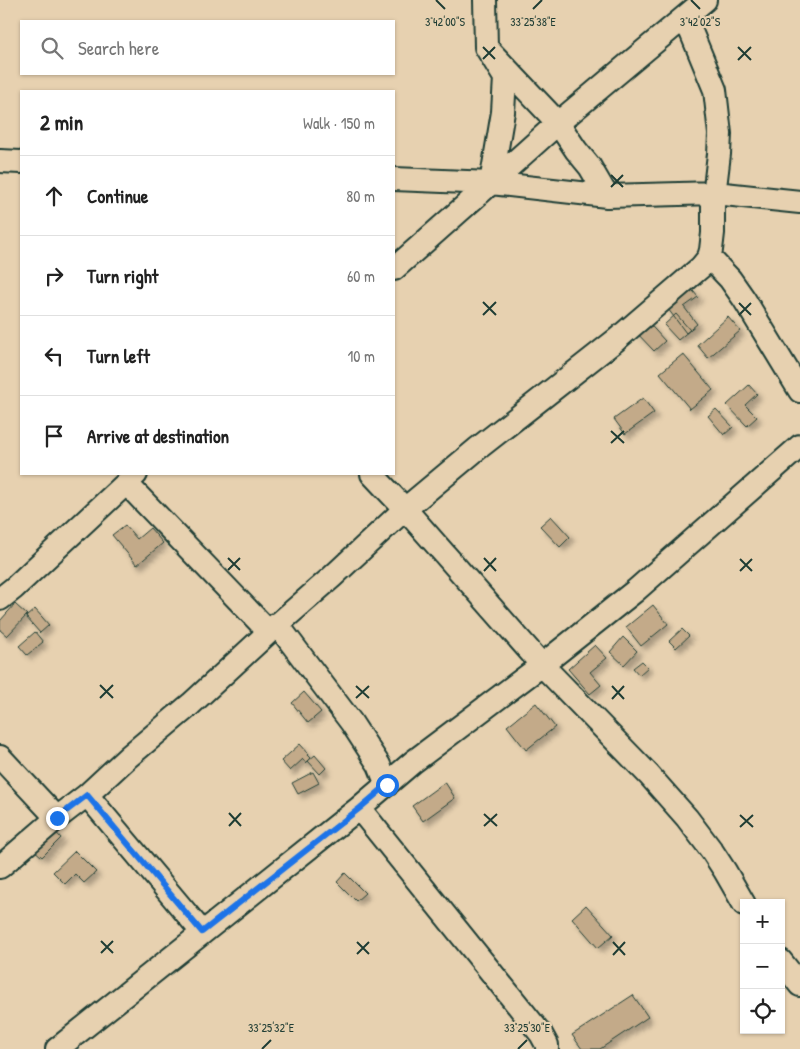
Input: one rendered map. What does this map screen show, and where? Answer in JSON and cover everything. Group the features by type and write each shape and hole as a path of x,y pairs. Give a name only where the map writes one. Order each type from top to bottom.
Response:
{"street":[{"path":"485,0 486,47 505,78 503,112 491,183"},
{"path":"395,268 558,123 705,0"},
{"path":"0,867 87,795 128,757 191,704 405,509 477,449 616,340 701,267 709,257 711,250 713,204 720,134 715,90 685,16"},
{"path":"486,47 558,123 590,167 607,196"},
{"path":"0,161 20,162"},
{"path":"395,179 491,183 607,196 715,193 800,202"},
{"path":"709,257 730,279 744,299 800,391"},
{"path":"57,1049 360,808 413,762 542,665 635,591 800,446"},
{"path":"373,475 542,665 687,818 716,857 741,899"},
{"path":"0,599 131,478 273,628 350,722 379,765 387,785"},
{"path":"0,757 57,818"},
{"path":"87,795 202,932"},
{"path":"360,808 541,1034 547,1044 547,1049"},
{"path":"785,966 800,985"}],"building":[{"path":"689,286 698,297 684,307 697,324 686,333 665,305"},
{"path":"676,314 690,330 678,340 664,325"},
{"path":"728,317 740,331 708,358 697,345"},
{"path":"645,319 665,341 654,351 634,330"},
{"path":"683,354 713,390 690,409 660,373"},
{"path":"749,385 757,394 745,405 757,417 747,426 727,405"},
{"path":"643,398 654,413 625,434 614,419"},
{"path":"716,409 733,427 724,435 708,416"},
{"path":"551,516 570,537 560,547 540,526"},
{"path":"125,525 137,539 150,528 163,543 137,565 112,535"},
{"path":"15,604 27,615 7,636 0,630 0,621"},
{"path":"653,605 668,624 641,646 626,627"},
{"path":"35,609 49,625 40,633 26,617"},
{"path":"682,629 689,636 676,648 669,641"},
{"path":"35,632 43,642 27,655 19,646"},
{"path":"623,637 637,651 624,665 610,652"},
{"path":"595,645 607,658 590,672 601,685 590,694 568,669"},
{"path":"642,661 648,667 639,675 633,668"},
{"path":"304,692 321,712 308,723 292,703"},
{"path":"536,703 555,727 526,750 507,726"},
{"path":"300,744 311,758 306,763 303,759 290,771 281,761"},
{"path":"315,755 326,768 320,774 308,761"},
{"path":"313,772 319,783 298,794 292,783"},
{"path":"445,782 455,798 423,821 412,806"},
{"path":"53,829 61,838 42,857 33,849"},
{"path":"75,851 96,872 84,883 75,874 65,884 53,872"},
{"path":"345,873 365,893 356,901 337,882"},
{"path":"586,905 613,935 598,948 572,918"},
{"path":"633,995 648,1017 600,1049 582,1049 572,1035"}],"route":[{"path":"57,818 87,795 202,932 387,785"}]}
